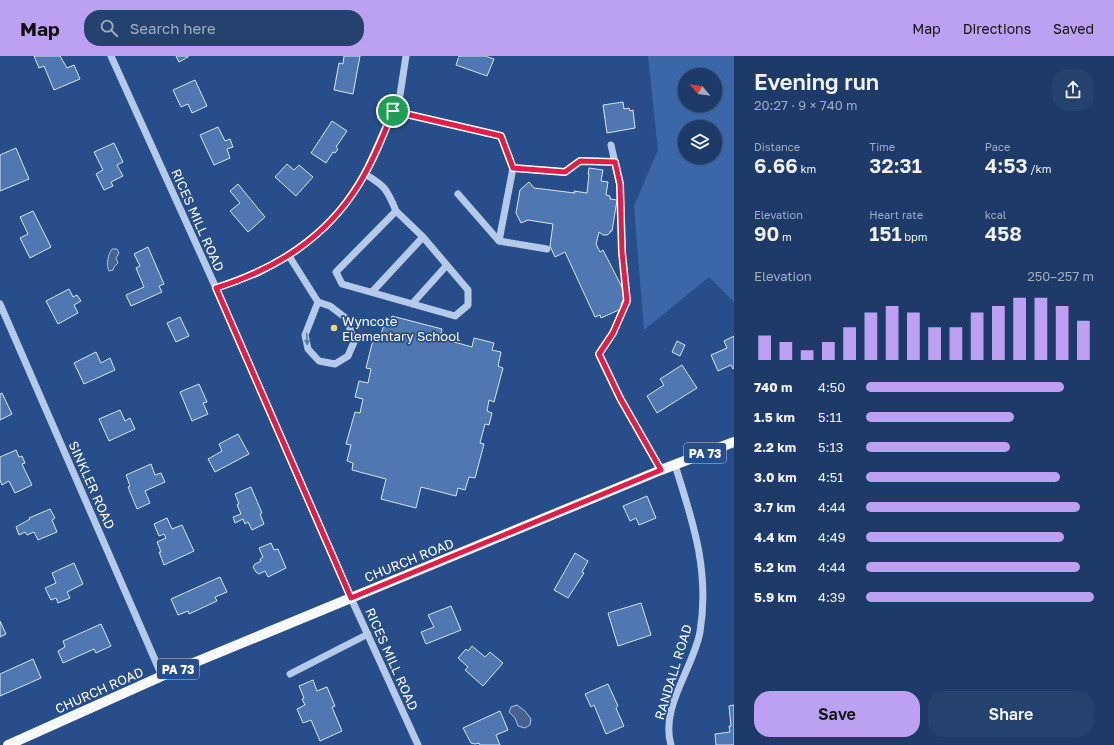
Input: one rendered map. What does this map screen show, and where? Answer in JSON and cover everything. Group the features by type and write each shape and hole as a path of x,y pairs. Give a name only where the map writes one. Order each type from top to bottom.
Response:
{"main road":[{"name":"CHURCH ROAD","path":"8,745 162,676 661,470 734,442"}],"street":[{"name":"RICES MILL ROAD","path":"111,56 216,288 351,598 418,745"},
{"path":"216,288 258,273 288,256 325,227 344,206 365,174 393,111 401,89 406,56"},
{"path":"393,111 501,136 513,168 499,241"},
{"path":"610,145 620,184 622,252 627,301 613,333 599,354 620,398 661,470"},
{"path":"513,168 565,172 580,161 615,162"},
{"path":"365,174 381,184 390,196 396,211 423,237 468,290 468,305 455,316 342,284 336,272 396,211"},
{"path":"458,194 499,241 547,249"},
{"path":"372,292 423,237"},
{"path":"288,256 318,302 330,306 347,319 354,342 348,356 335,364 319,361 308,349 305,335 318,302"},
{"path":"412,304 447,265"},
{"name":"SINKLER ROAD","path":"0,304 162,676"},
{"name":"RANDALL ROAD","path":"671,745 668,729 670,713 693,657 700,633 703,596 701,563 694,525 675,465"},
{"path":"290,674 368,634"}],"shaded area":[{"path":"648,56 734,56 734,302 709,277 644,330 634,206 658,150"},
{"path":"112,249 117,249 119,253 116,258 118,263 113,270 109,271 108,260"},
{"path":"517,705 525,711 531,719 530,725 525,728 518,726 515,718 509,712 511,707"}],"building":[{"path":"34,56 60,56 67,68 74,65 80,79 54,90 44,66 39,68"},
{"path":"176,56 188,56 188,57 179,62"},
{"path":"344,56 360,56 353,94 334,90 339,63 343,64"},
{"path":"459,56 485,56 494,59 487,76 456,65"},
{"path":"195,80 207,106 192,113 188,104 181,107 173,90"},
{"path":"623,102 624,109 629,108 630,111 633,110 635,128 607,133 603,105"},
{"path":"332,121 347,131 336,147 338,149 335,153 333,152 326,163 311,153"},
{"path":"218,127 225,141 230,139 233,147 227,149 230,158 214,165 200,135"},
{"path":"114,143 123,162 117,165 123,176 111,182 113,186 104,190 96,174 103,170 94,152"},
{"path":"16,148 29,179 0,191 0,155"},
{"path":"287,164 294,170 299,165 313,177 296,196 275,177"},
{"path":"589,168 603,170 601,181 608,182 606,195 610,196 610,199 617,200 612,231 610,231 607,235 603,235 599,232 596,244 600,252 603,250 624,291 624,298 621,304 621,309 601,318 600,315 595,317 565,252 555,257 550,246 553,224 528,220 521,223 516,213 520,190 529,182 534,188 587,193"},
{"path":"238,184 265,217 248,232 230,211 240,203 230,191"},
{"path":"33,211 51,247 30,258 20,238 28,234 20,217"},
{"path":"148,247 164,284 159,286 162,292 131,306 126,295 144,287 136,268 140,266 134,254"},
{"path":"69,289 73,297 77,295 81,301 74,305 78,313 58,324 46,301"},
{"path":"392,316 442,329 440,338 472,347 474,338 494,343 492,350 501,352 498,366 503,368 494,402 489,400 487,411 492,413 489,425 485,424 480,443 484,444 475,478 469,477 465,490 458,488 456,496 421,487 416,508 381,499 386,479 352,470 353,463 347,461 351,445 346,444 355,412 360,413 363,399 355,397 359,381 368,383 371,369 366,368 374,336 380,338 384,324 389,325"},
{"path":"180,317 189,336 176,342 167,323"},
{"path":"734,336 734,368 733,369 731,365 718,371 711,355 727,348 724,341"},
{"path":"677,341 685,345 680,356 672,352"},
{"path":"96,352 101,363 110,358 115,370 84,384 74,363"},
{"path":"682,365 697,388 657,413 647,396 664,385 660,379"},
{"path":"199,384 207,402 203,403 208,414 192,421 180,392"},
{"path":"2,393 12,414 0,420 0,394"},
{"path":"120,410 125,421 130,418 135,429 109,441 99,419"},
{"path":"238,434 249,454 215,472 208,459 222,451 219,444"},
{"path":"16,450 19,457 22,456 25,463 22,464 32,485 15,493 9,481 2,485 0,480 0,457"},
{"path":"151,464 155,475 161,473 165,482 145,491 150,503 137,509 128,487 130,486 126,475"},
{"path":"251,487 262,513 260,514 264,524 252,530 248,522 245,524 243,519 235,523 233,517 241,514 237,505 239,504 235,494"},
{"path":"647,496 656,518 639,525 636,518 630,521 623,506"},
{"path":"50,509 55,518 52,520 57,532 38,540 34,532 27,535 25,532 19,535 16,527 30,519 29,518"},
{"path":"167,518 172,529 182,525 194,551 164,565 157,542 166,538 164,534 159,536 154,524"},
{"path":"271,543 274,550 278,549 286,568 268,577 265,571 259,574 253,567 261,561 260,559 263,557 259,548"},
{"path":"575,553 588,561 582,572 584,573 568,598 554,590"},
{"path":"74,563 83,584 67,592 70,598 58,603 56,598 51,600 45,588 56,583 52,573"},
{"path":"220,577 227,592 215,597 217,601 189,614 188,611 178,615 171,599"},
{"path":"641,603 651,635 618,646 608,613"},
{"path":"451,606 461,630 426,644 421,632 434,627 428,615"},
{"path":"0,621 6,634 0,637"},
{"path":"101,624 111,646 96,653 94,649 63,663 58,651 65,647 63,641"},
{"path":"472,646 485,657 490,652 503,663 483,686 465,670 468,667 458,658 466,649 468,651"},
{"path":"33,659 41,678 0,696 0,674"},
{"path":"313,680 317,691 327,687 335,706 332,707 342,731 320,741 311,720 303,723 297,709 305,705 299,686"},
{"path":"608,684 618,706 616,708 624,726 606,734 594,705 591,707 585,694"},
{"path":"734,705 734,745 716,745 715,734 730,732 729,726 731,726 729,706"},
{"path":"500,711 508,730 496,735 500,745 480,745 479,743 471,743 463,728"}],"place":[{"name":"Wyncote Elementary School","path":"334,328"}],"route":[{"path":"393,111 501,136 513,168 565,172 580,161 615,162 620,184 622,252 627,301 613,333 599,354 620,398 661,470 351,598 216,288 258,273 276,263 288,256 325,227 344,206 360,183 393,111"}]}
